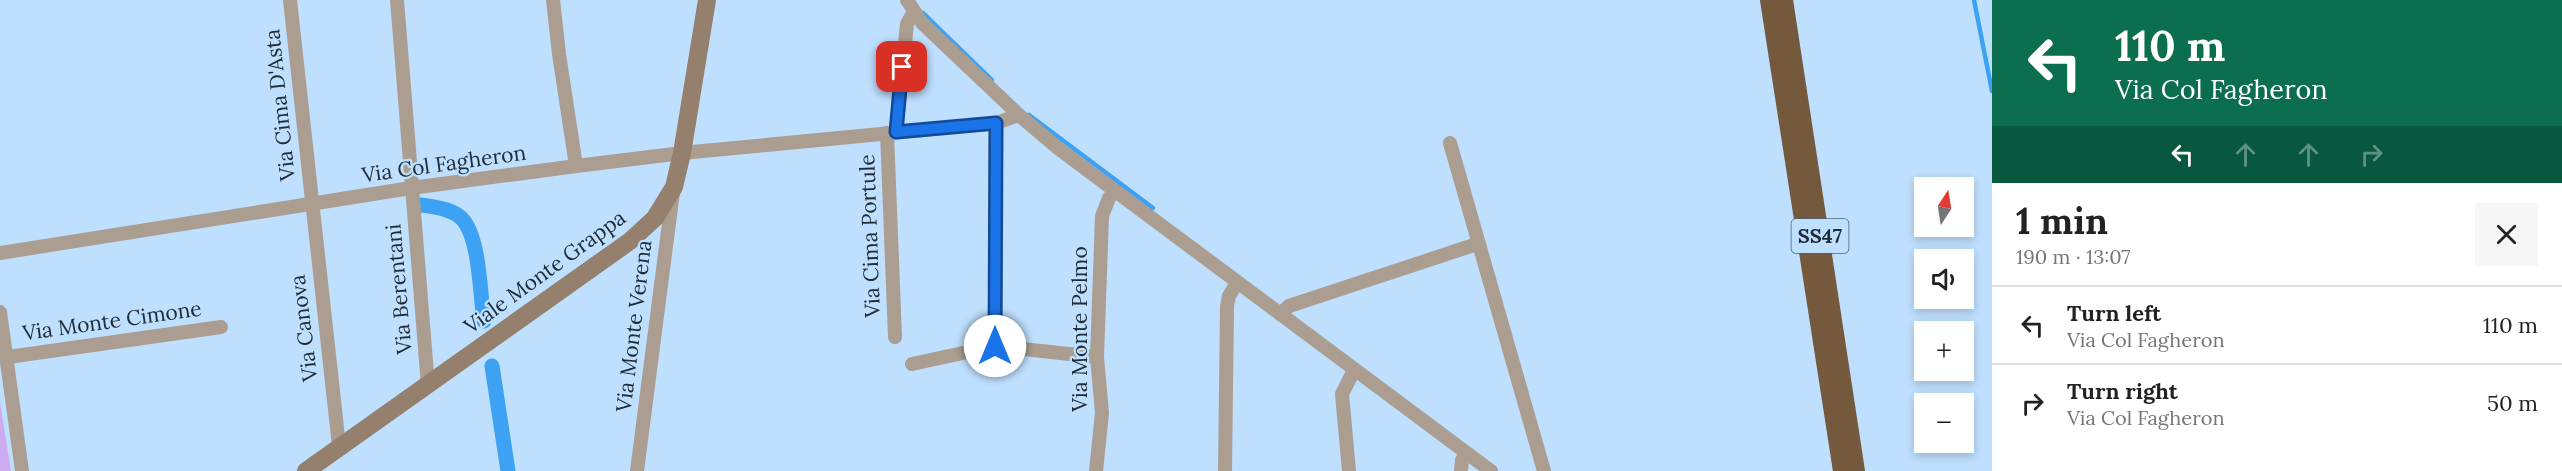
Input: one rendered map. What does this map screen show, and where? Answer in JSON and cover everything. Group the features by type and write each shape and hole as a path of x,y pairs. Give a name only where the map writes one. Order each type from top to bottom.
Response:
{"highway":[{"name":"SS47","path":"1769,0 1842,471"},
{"name":"SS47","path":"1784,0 1856,471"}],"street":[{"name":"Via Cima D'Asta","path":"290,0 311,206"},
{"name":"Via Berentani","path":"397,0 428,386"},
{"path":"554,0 559,54 576,166"},
{"name":"Viale Monte Grappa","path":"306,471 630,241 655,218 674,187 682,153 707,0"},
{"path":"910,6 1019,115 1115,191 1491,471"},
{"path":"891,133 910,6"},
{"name":"Via Col Fagheron","path":"0,253 311,206 411,188 682,153 996,123 1019,115"},
{"path":"995,346 996,123"},
{"name":"Via Cima Portule","path":"891,133 895,337"},
{"path":"1450,143 1477,244 1545,471"},
{"name":"Via Monte Verena","path":"637,471 674,187"},
{"name":"Via Monte Pelmo","path":"1096,471 1102,413 1097,357 1102,216 1109,198 1115,191"},
{"name":"Via Canova","path":"311,206 339,446"},
{"path":"1280,314 1288,306 1477,244"},
{"path":"1225,471 1227,306 1229,296 1237,283"},
{"path":"0,312 22,471"},
{"name":"Via Monte Cimone","path":"8,357 221,327"},
{"path":"912,364 995,346 1097,357"},
{"path":"1349,471 1342,394 1354,370"},
{"path":"1461,471 1462,460 1468,454"}],"shaded area":[{"path":"0,402 11,471 0,471"}],"waterway":[{"path":"1974,0 1992,91"},
{"path":"923,13 992,80"},
{"path":"1029,115 1153,208"},
{"path":"421,205 444,209 455,214 464,221 469,230 476,255 484,321"},
{"path":"492,366 508,471"}],"route":[{"path":"902,67 896,132 996,123 995,346"}]}
